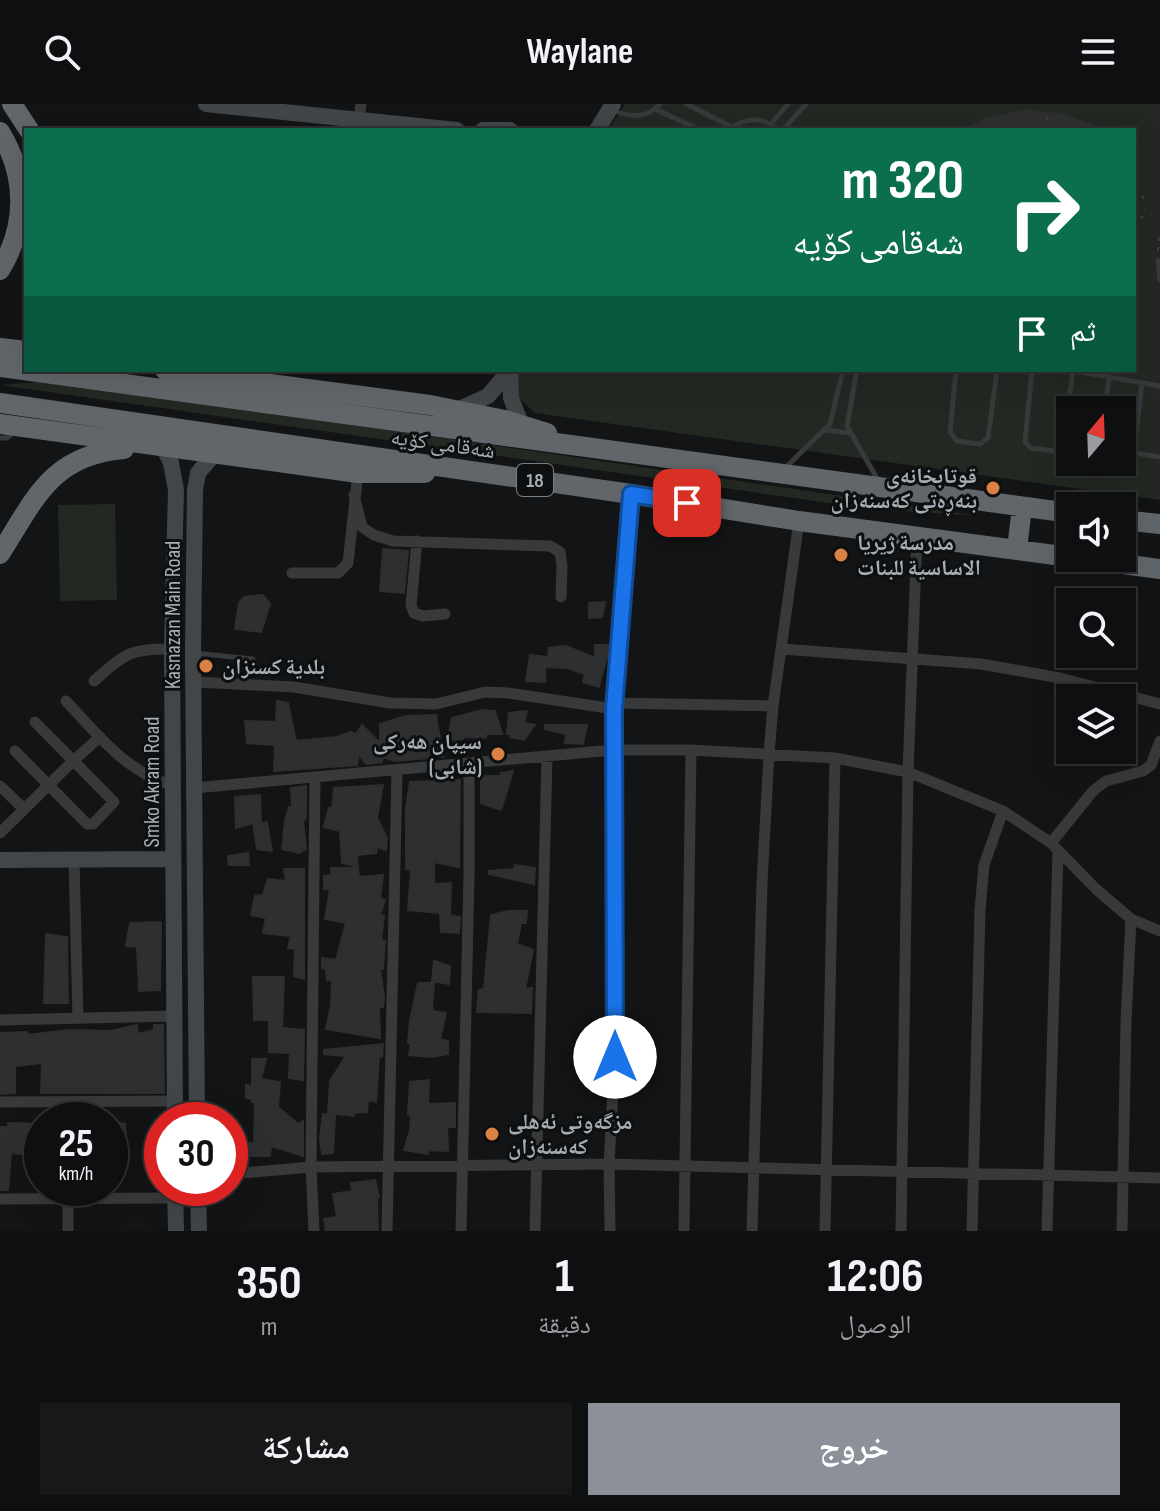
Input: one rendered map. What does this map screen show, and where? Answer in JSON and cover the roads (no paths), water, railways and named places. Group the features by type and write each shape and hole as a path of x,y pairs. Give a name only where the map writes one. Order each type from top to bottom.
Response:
{"highway":[{"path":"12,104 28,128"},
{"path":"0,132 17,169 21,198 14,244 0,270"},
{"path":"0,348 24,351"},
{"name":"شەقامی کۆیە","path":"0,367 24,370"},
{"name":"شەقامی کۆیە","path":"36,372 1056,511"},
{"path":"180,372 457,410 521,424 584,447"},
{"path":"225,372 250,381"},
{"name":"شەقامی کۆیە","path":"0,403 799,521 1056,555"},
{"path":"0,424 358,473 406,475 461,470"},
{"path":"0,554 33,499 61,469 95,452 161,446"},
{"path":"1017,549 1022,507"},
{"path":"1136,521 1160,524"},
{"path":"1136,566 1160,569"}],"street":[{"path":"206,104 360,112 446,128"},
{"path":"598,128 611,107"},
{"path":"457,410 488,396 508,372"},
{"path":"510,372 511,398 521,424"},
{"name":"Smko Akram Road","path":"161,446 173,472 176,490 172,649 175,1101"},
{"name":"Kasnazan Main Road","path":"197,1102 193,653 196,481 202,465 215,453"},
{"path":"292,573 338,573 348,563 358,473"},
{"path":"610,1231 609,1164 615,1057 614,706 631,494"},
{"path":"354,495 362,527 393,541 550,546 560,552 561,597"},
{"path":"752,1231 762,883 769,754 799,521"},
{"path":"901,1231 908,772 917,536"},
{"path":"417,541 411,605 414,613 423,616 445,614"},
{"path":"94,681 127,654 140,650 172,649"},
{"path":"782,649 981,664 1060,678 1160,704"},
{"path":"194,682 294,687 390,703 436,704 485,692 614,706 773,706"},
{"path":"66,701 100,737 145,776 172,785"},
{"path":"15,751 87,824 93,824 114,800 35,722"},
{"path":"0,833 100,737"},
{"path":"1047,1231 1055,847 1093,791 1106,781 1143,771 1151,765 1160,741"},
{"path":"194,788 613,750 691,750 835,758 908,772 1003,811 1055,847 1131,919 1160,931"},
{"path":"684,1231 691,750"},
{"path":"535,1231 547,757"},
{"path":"825,1231 835,758"},
{"path":"461,1231 469,764"},
{"path":"387,1231 397,771"},
{"path":"314,1231 311,1167 315,777"},
{"path":"0,786 23,808"},
{"path":"972,1231 980,910 984,865 1003,811"},
{"path":"0,860 173,859"},
{"path":"74,860 78,1018"},
{"path":"1122,1231 1131,919"},
{"path":"0,1020 174,1016"},
{"path":"0,1102 175,1101"},
{"path":"248,1172 311,1167 609,1164 1160,1178"},
{"path":"0,1199 24,1199"},
{"path":"68,1206 68,1231"},
{"path":"175,1206 176,1231"},
{"path":"198,1206 199,1231"}],"lane":[{"path":"686,104 730,128 751,119 777,128"},
{"path":"771,124 788,104"},
{"path":"782,128 806,104"},
{"path":"611,107 631,117 657,107 696,128"},
{"path":"1158,260 1160,280"},
{"path":"780,473 802,449 826,430 843,372"},
{"path":"857,372 847,419 849,433 882,488"},
{"path":"956,372 950,432 957,441 980,444 988,438 997,372"},
{"path":"1032,372 1025,442 1031,448 1054,451 1063,443 1071,372"},
{"path":"1079,372 1160,386"},
{"path":"1106,396 1109,379"},
{"path":"1136,436 1142,383"},
{"path":"0,438 7,438 22,427"},
{"path":"826,430 849,433"},
{"path":"1136,453 1160,457"},
{"path":"193,653 253,659"}],"place":[{"name":"قوتابخانەی بنەڕەتی کەسنەزان","path":"993,488"},
{"name":"مدرسة ژيريا الاساسية للبنات","path":"841,555"},
{"name":"بلدية كسنزان","path":"206,666"},
{"name":"سیپان هەرکی (شابی)","path":"498,754"},
{"name":"مزگەوتی ئەهلی کەسنەزان","path":"492,1134"}]}
